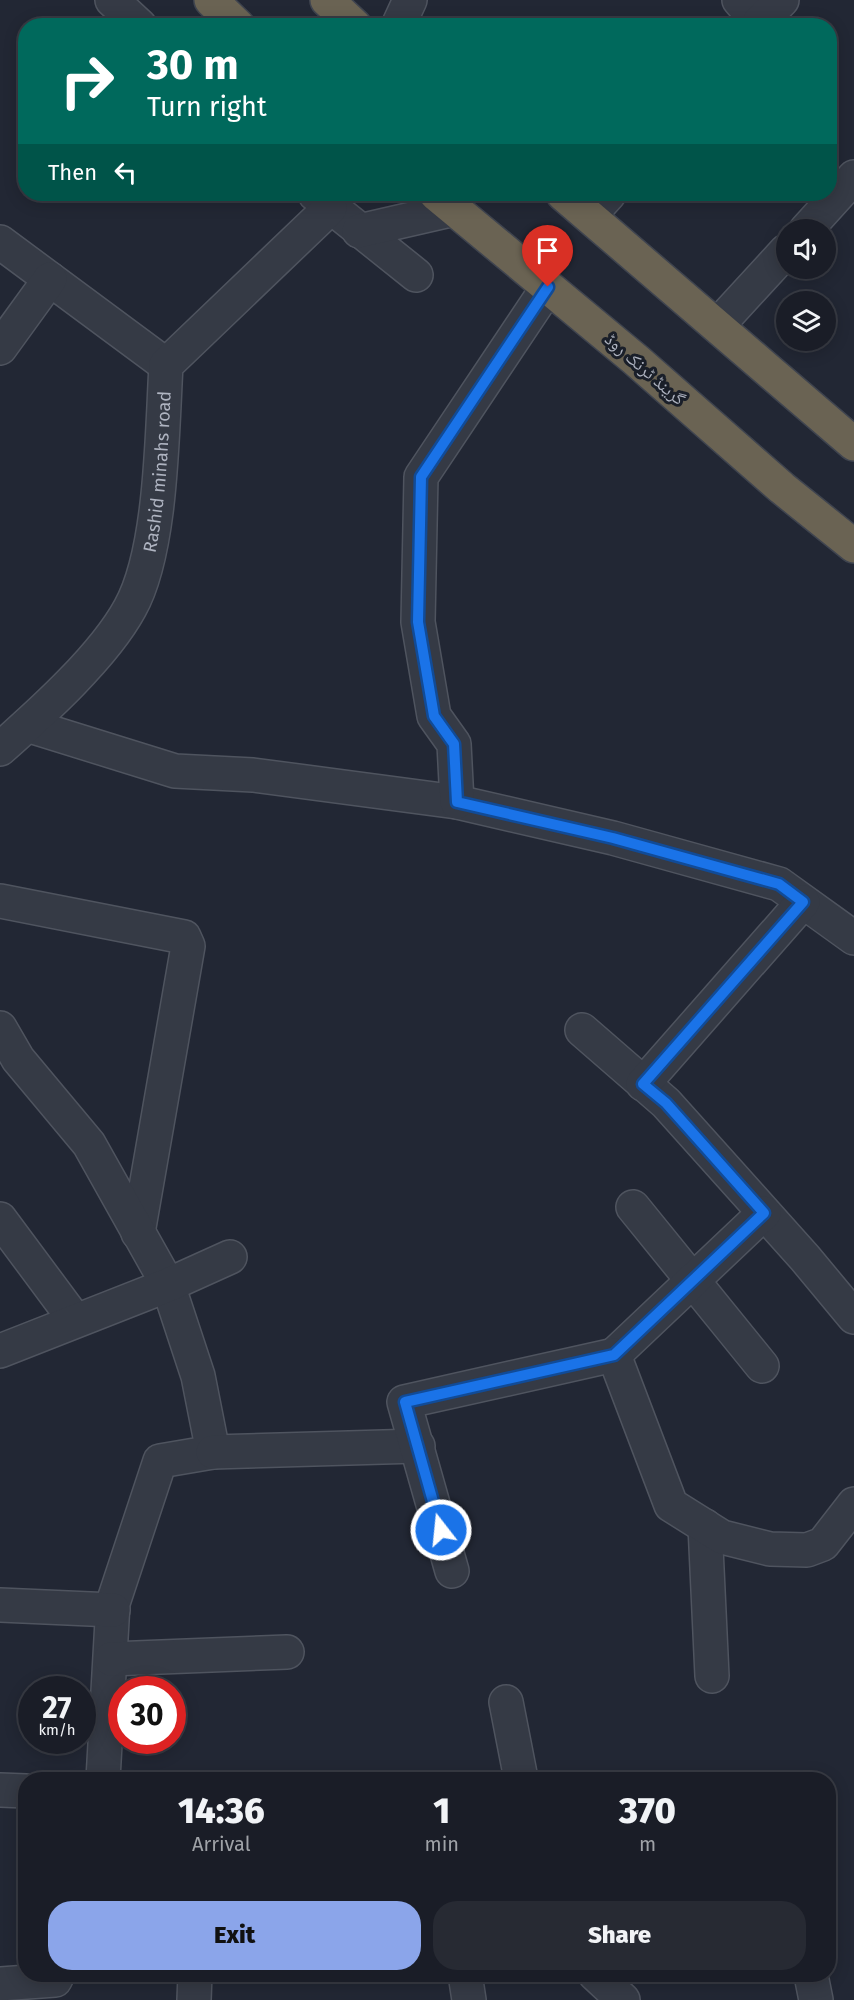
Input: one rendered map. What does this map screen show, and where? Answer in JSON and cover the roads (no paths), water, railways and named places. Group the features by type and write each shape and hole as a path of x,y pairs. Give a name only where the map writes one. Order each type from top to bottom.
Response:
{"highway":[{"path":"211,0 230,18"},
{"path":"327,0 346,18"},
{"name":"گرینڈ ٹرنک روڈ","path":"445,201 782,488 854,546"},
{"path":"600,204 718,325 854,444"}],"street":[{"path":"112,0 131,18"},
{"path":"402,18 410,0"},
{"path":"751,16 782,0"},
{"path":"837,196 854,177"},
{"path":"322,201 416,275"},
{"name":"Rashid minahs road","path":"0,749 27,725 112,638 132,606 145,566 155,511 166,365 322,201"},
{"path":"359,231 445,201"},
{"path":"816,219 832,201"},
{"path":"0,242 166,365"},
{"path":"718,325 776,262"},
{"path":"0,348 50,279"},
{"path":"457,802 454,744 434,716 418,622 421,477 548,287"},
{"path":"27,725 175,771 253,775 457,802 613,838 779,884 854,938"},
{"path":"0,901 184,937 188,946 138,1233"},
{"path":"643,1084 803,902"},
{"path":"0,1028 18,1059 88,1144 168,1285 198,1376 213,1452"},
{"path":"582,1030 666,1103 851,1307"},
{"path":"633,1206 762,1366"},
{"path":"453,1572 405,1402 614,1355 764,1213"},
{"path":"0,1219 75,1320"},
{"path":"0,1351 168,1285 230,1257"},
{"path":"614,1355 671,1505 722,1537 770,1549 807,1550 823,1544 854,1504"},
{"path":"103,1772 113,1610 160,1461 213,1452 418,1446"},
{"path":"705,1526 712,1677"},
{"path":"0,1605 113,1610"},
{"path":"111,1659 286,1652"},
{"path":"506,1702 520,1772"},
{"path":"0,1790 18,1791"},
{"path":"0,1984 28,1982"},
{"path":"194,2000 195,1982"},
{"path":"466,1982 469,2000"},
{"path":"603,1982 623,2000"}]}
